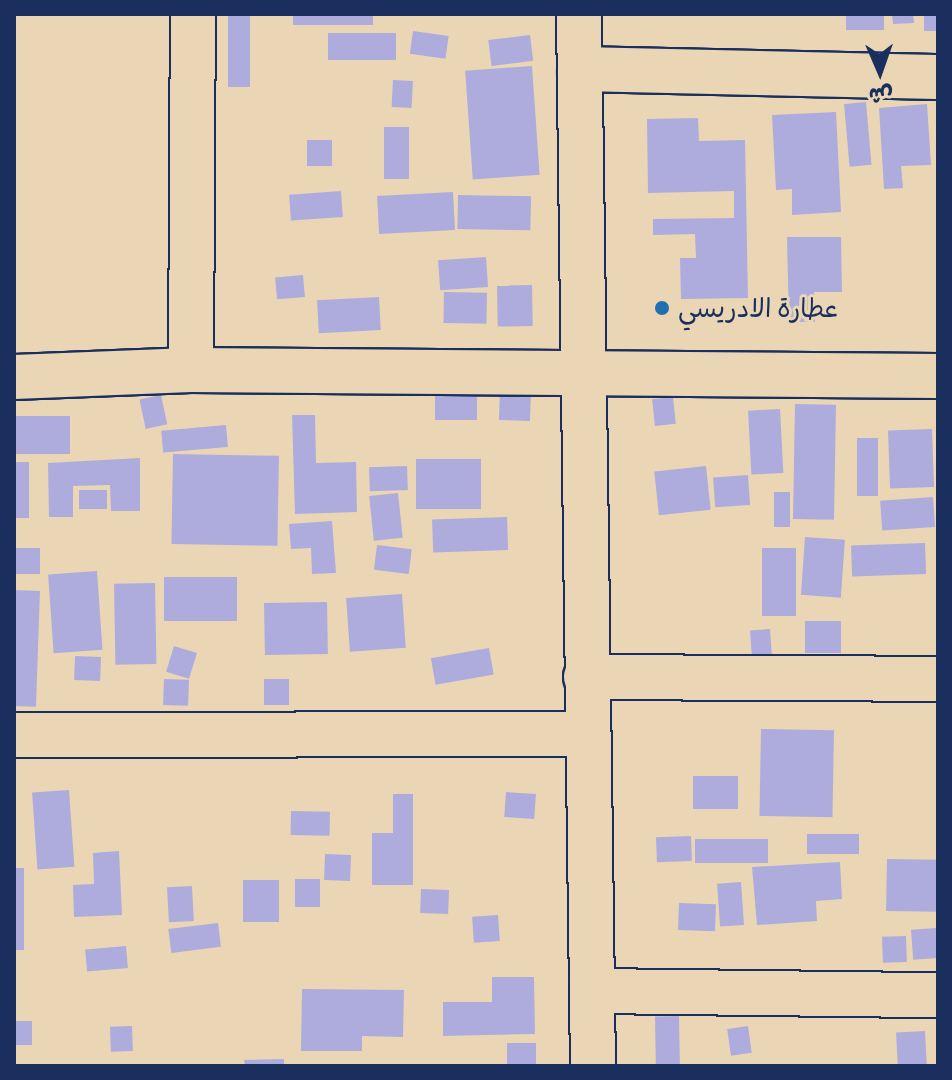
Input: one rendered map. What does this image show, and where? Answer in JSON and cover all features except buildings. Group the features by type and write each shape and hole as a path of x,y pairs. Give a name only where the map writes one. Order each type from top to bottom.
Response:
{"street":[{"path":"191,370 193,14"},
{"path":"579,14 584,734 594,991 593,1066"},
{"path":"580,69 938,77"},
{"path":"14,377 191,370 938,376"},
{"path":"586,677 938,679"},
{"path":"14,735 584,734"},
{"path":"594,991 938,995"}],"place":[{"name":"عطارة الادريسي","path":"662,308"}]}
